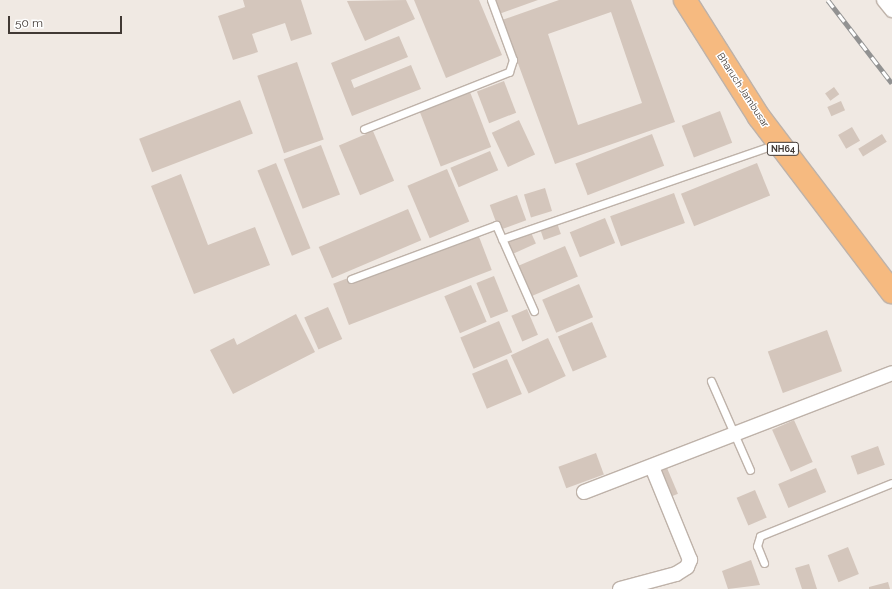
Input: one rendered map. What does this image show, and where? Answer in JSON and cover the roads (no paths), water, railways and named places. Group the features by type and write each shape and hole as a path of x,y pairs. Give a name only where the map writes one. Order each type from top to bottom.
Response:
{"highway":[{"name":"Bharuch Jambusar","path":"685,0 779,143 892,292"}],"street":[{"path":"584,492 892,373"},
{"path":"620,589 676,574 688,567 690,560 652,467"}],"lane":[{"path":"364,129 509,72 513,60 491,0"},
{"path":"502,239 779,143"},
{"path":"351,279 496,225 534,311"},
{"path":"711,381 750,470"},
{"path":"764,563 757,546 760,536 892,483"}],"railway":[{"path":"828,0 892,83"}]}
